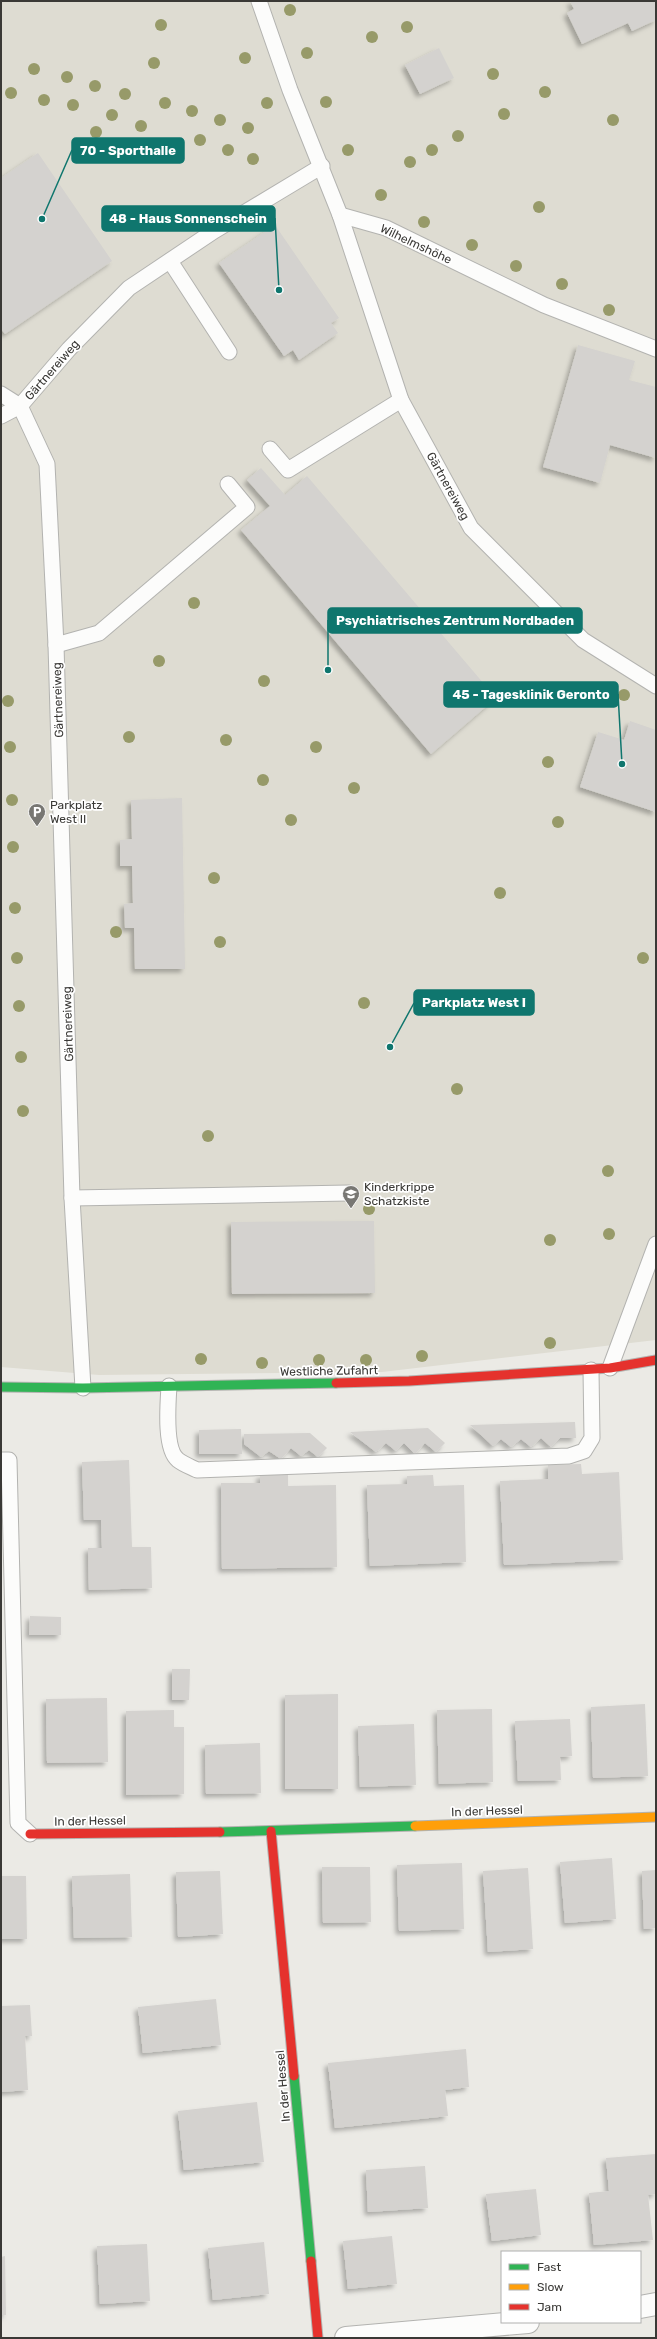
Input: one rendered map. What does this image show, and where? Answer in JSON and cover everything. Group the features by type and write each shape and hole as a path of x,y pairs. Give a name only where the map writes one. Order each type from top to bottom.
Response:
{"street":[{"name":"Westliche Zufahrt","path":"1,1387 83,1388 409,1381 591,1370 656,1360"},
{"name":"In der Hessel","path":"30,1834 271,1831 656,1817"},
{"name":"In der Hessel","path":"271,1831 318,2338"},
{"path":"641,2307 656,2304"},
{"path":"346,2338 517,2323"}],"lane":[{"path":"260,1 290,90 322,166 340,215"},
{"name":"Gärtnereiweg","path":"83,1388 72,1198 56,645 47,464 20,406 69,349 129,288 322,166"},
{"name":"Gärtnereiweg","path":"340,215 401,400 471,528 583,640 656,686"},
{"name":"Wilhelmshöhe","path":"340,215 386,228 544,305 656,349"},
{"path":"170,261 229,352"},
{"path":"1,394 20,406 1,416"},
{"path":"270,449 288,470 401,400"},
{"path":"56,645 98,633 247,507 228,484"},
{"path":"72,1198 349,1193"},
{"path":"610,1368 656,1244"},
{"path":"168,1386 168,1429 172,1454 178,1460 198,1470 545,1457 569,1456 584,1451 592,1438 591,1370"},
{"path":"1,1460 9,1460 18,1823 30,1834"}],"shaded area":[{"path":"1,1 656,1 656,1340 382,1372 99,1375 1,1367"}],"building":[{"path":"570,1 656,1 656,20 632,31 628,23 582,44 567,13 574,9"},
{"path":"439,48 454,78 420,94 405,65"},
{"path":"38,153 112,261 5,334 1,329 1,178"},
{"path":"275,225 339,318 331,323 338,333 299,360 293,350 284,356 219,263"},
{"path":"578,345 635,361 629,380 656,387 656,458 610,445 600,483 543,467"},
{"path":"261,468 285,495 307,476 496,698 431,754 241,530 270,506 247,480"},
{"path":"630,721 656,730 656,812 580,787 598,732 624,740"},
{"path":"182,798 185,969 135,969 134,928 125,928 124,904 133,903 132,866 120,866 120,840 132,839 131,800"},
{"path":"374,1221 375,1293 232,1294 231,1222"},
{"path":"575,1422 576,1438 560,1438 551,1447 541,1438 531,1447 521,1439 511,1447 501,1439 493,1446 470,1425"},
{"path":"428,1428 445,1443 436,1452 425,1443 415,1454 404,1443 396,1451 386,1443 376,1452 350,1432"},
{"path":"241,1429 242,1454 199,1454 199,1430"},
{"path":"310,1433 327,1448 318,1457 309,1450 301,1456 291,1448 281,1459 269,1451 261,1457 244,1444 244,1434"},
{"path":"129,1460 132,1547 151,1547 152,1588 89,1590 88,1548 102,1548 101,1520 84,1520 82,1462"},
{"path":"581,1464 582,1474 619,1472 623,1560 504,1565 500,1481 548,1479 548,1465"},
{"path":"260,1475 288,1475 288,1486 336,1485 337,1567 222,1569 221,1483 260,1483"},
{"path":"433,1475 434,1486 464,1485 466,1562 370,1566 367,1485 407,1484 407,1476"},
{"path":"30,1616 61,1617 61,1635 29,1635"},
{"path":"172,1669 190,1669 189,1700 172,1700"},
{"path":"338,1694 338,1789 285,1789 285,1695"},
{"path":"107,1698 108,1762 47,1763 46,1699"},
{"path":"645,1704 648,1776 593,1778 591,1707"},
{"path":"492,1709 493,1782 439,1784 437,1710"},
{"path":"174,1710 174,1727 184,1727 184,1794 126,1795 126,1711"},
{"path":"570,1719 572,1756 560,1757 561,1780 518,1781 515,1721"},
{"path":"414,1724 416,1785 360,1787 358,1726"},
{"path":"260,1743 261,1793 206,1794 205,1745"},
{"path":"612,1858 616,1919 565,1923 560,1862"},
{"path":"462,1863 464,1929 399,1931 397,1865"},
{"path":"322,1867 370,1867 371,1922 323,1923"},
{"path":"528,1868 533,1949 488,1952 483,1871"},
{"path":"656,1870 656,1928 644,1929 642,1871"},
{"path":"220,1871 223,1934 178,1937 176,1872"},
{"path":"130,1874 132,1937 74,1938 72,1876"},
{"path":"1,1876 26,1876 27,1939 1,1939"},
{"path":"216,1999 221,2045 143,2053 138,2007"},
{"path":"30,2005 32,2036 25,2036 28,2090 1,2092 1,2006"},
{"path":"466,2049 469,2087 445,2090 448,2116 335,2128 328,2063"},
{"path":"257,2102 264,2162 184,2170 178,2111"},
{"path":"656,2154 656,2194 648,2195 653,2240 594,2245 589,2193 609,2191 606,2158"},
{"path":"425,2166 428,2208 368,2212 366,2170"},
{"path":"536,2189 541,2235 492,2241 486,2194"},
{"path":"392,2236 397,2284 348,2289 343,2241"},
{"path":"264,2242 269,2294 213,2300 208,2248"},
{"path":"147,2244 150,2301 100,2304 97,2246"},
{"path":"5,2256 6,2315 1,2315 1,2257"}],"traffic: fast":[{"path":"1,1387 83,1388 336,1383"},
{"path":"220,1832 415,1826"},
{"path":"294,2076 311,2261"}],"traffic: slow":[{"path":"415,1826 656,1817"}],"traffic: jam":[{"path":"336,1383 409,1381 610,1368 656,1360"},
{"path":"271,1831 294,2076"},
{"path":"30,1834 220,1832"},
{"path":"311,2261 318,2338"}],"place":[{"name":"70 - Sporthalle","path":"42,219"},
{"name":"48 - Haus Sonnenschein","path":"279,290"},
{"name":"Psychiatrisches Zentrum Nordbaden","path":"328,670"},
{"name":"45 - Tagesklinik Geronto","path":"622,764"},
{"name":"Parkplatz West II","path":"37,827"},
{"name":"Parkplatz West I","path":"390,1047"},
{"name":"Kinderkrippe Schatzkiste","path":"351,1209"}]}
